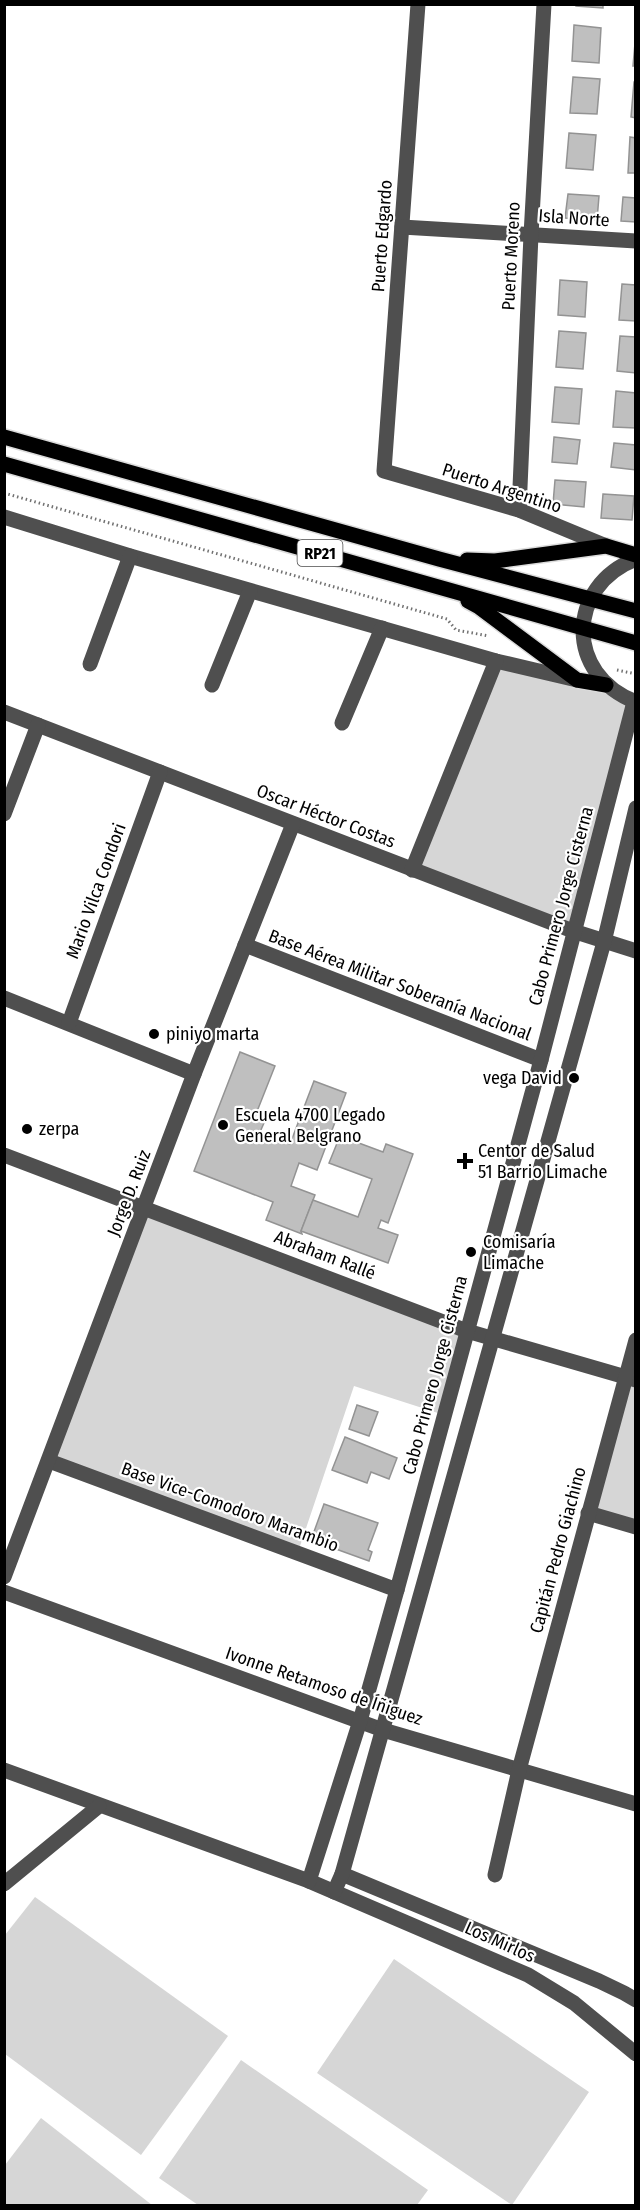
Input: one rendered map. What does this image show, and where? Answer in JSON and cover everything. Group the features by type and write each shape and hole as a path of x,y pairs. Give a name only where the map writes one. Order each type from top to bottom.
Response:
{"main road":[{"name":"RP21","path":"4,437 439,559 636,611"},
{"name":"RP21","path":"4,464 636,643"},
{"path":"439,559 495,561 606,546 636,557"},
{"path":"433,585 479,607 577,680 606,685"}],"street":[{"name":"Puerto Edgardo","path":"384,471 418,4"},
{"name":"Puerto Moreno","path":"519,510 544,4"},
{"name":"Isla Norte","path":"402,227 636,242"},
{"name":"Puerto Argentino","path":"384,471 519,510 606,546"},
{"path":"4,517 130,556 496,661 577,680"},
{"path":"90,664 130,556"},
{"path":"635,702 619,695 606,685 593,669 585,650 583,629 589,599 602,580 620,565 636,557"},
{"path":"212,685 250,591"},
{"path":"342,723 382,628"},
{"path":"412,870 496,661"},
{"name":"Cabo Primero Jorge Cisterna","path":"309,1881 360,1721 397,1590 541,1060 635,702"},
{"name":"Oscar Héctor Costas","path":"4,712 575,932 636,951"},
{"path":"4,814 38,725"},
{"name":"Mario Vilca Condori","path":"69,1023 160,772"},
{"path":"334,1892 342,1874 383,1730 604,942 636,808"},
{"name":"Jorge D. Ruiz","path":"4,1577 194,1074 293,824"},
{"name":"Base Aérea Militar Soberanía Nacional","path":"245,945 541,1060"},
{"path":"4,998 194,1074"},
{"path":"4,1173 7,1156"},
{"name":"Abraham Rallé","path":"7,1156 467,1331 630,1378"},
{"name":"Capitán Pedro Giachino","path":"495,1875 519,1770 588,1513 630,1378 636,1340"},
{"name":"Base Vice-Comodoro Marambio","path":"49,1461 397,1590"},
{"path":"588,1513 636,1527"},
{"name":"Ivonne Retamoso de Íñiguez","path":"4,1592 383,1730 636,1804"},
{"path":"4,1770 99,1806 4,1884"},
{"name":"Los Mirlos","path":"99,1806 309,1881 528,1976 574,2003 636,2054"},
{"name":"Los Mirlos","path":"342,1874 598,1981 636,2001"}],"path":[{"path":"4,493 447,619 456,630 494,636"},
{"path":"588,657 617,670 636,674"}],"shaded area":[{"path":"496,662 605,687 632,703 573,931 415,868"},
{"path":"145,1208 464,1333 441,1414 354,1386 298,1552 50,1460"},
{"path":"626,1378 635,1381 635,1525 589,1512"},
{"path":"35,1897 228,2036 141,2155 5,2054 5,1935"},
{"path":"394,1959 589,2092 512,2205 317,2073"},
{"path":"241,2060 428,2190 417,2205 198,2205 159,2178"},
{"path":"41,2118 152,2205 5,2205 5,2165"}],"building":[{"path":"576,4 603,4 603,8 576,6"},
{"path":"574,25 601,28 599,63 572,61"},
{"path":"636,32 636,66 633,66"},
{"path":"573,77 600,79 597,114 570,113"},
{"path":"634,82 636,82 636,118 631,117"},
{"path":"569,133 596,135 593,170 566,168"},
{"path":"630,137 636,138 636,173 628,173"},
{"path":"568,194 599,196 597,220 565,218"},
{"path":"623,197 636,198 636,222 621,221"},
{"path":"560,280 587,282 585,317 558,315"},
{"path":"622,284 636,285 636,321 619,320"},
{"path":"559,331 586,333 583,369 556,367"},
{"path":"620,336 636,337 636,373 617,371"},
{"path":"555,387 582,389 579,424 552,422"},
{"path":"616,391 636,393 636,428 613,427"},
{"path":"554,437 580,440 577,464 552,462"},
{"path":"614,443 636,445 636,470 611,467"},
{"path":"555,480 586,482 584,507 553,504"},
{"path":"603,494 634,496 632,520 601,518"},
{"path":"240,1052 275,1066 254,1119 264,1123 260,1132 290,1144 314,1081 346,1093 317,1170 299,1163 291,1186 315,1195 301,1231 302,1234 266,1220 273,1202 194,1171"},
{"path":"340,1136 383,1152 386,1144 413,1154 388,1223 381,1220 378,1228 398,1235 388,1263 301,1231 313,1200 358,1217 372,1179 329,1163"},
{"path":"357,1405 378,1412 369,1436 349,1429"},
{"path":"345,1437 397,1458 389,1479 371,1472 367,1483 332,1470"},
{"path":"324,1504 378,1523 368,1550 372,1552 369,1561 311,1540"}],"place":[{"name":"piniyo marta","path":"154,1034"},
{"name":"vega David","path":"574,1078"},
{"name":"Escuela 4700 Legado General Belgrano","path":"223,1125"},
{"name":"zerpa","path":"27,1129"},
{"name":"Centor de Salud 51 Barrio Limache","path":"465,1161"},
{"name":"Comisaría Limache","path":"471,1252"}]}
